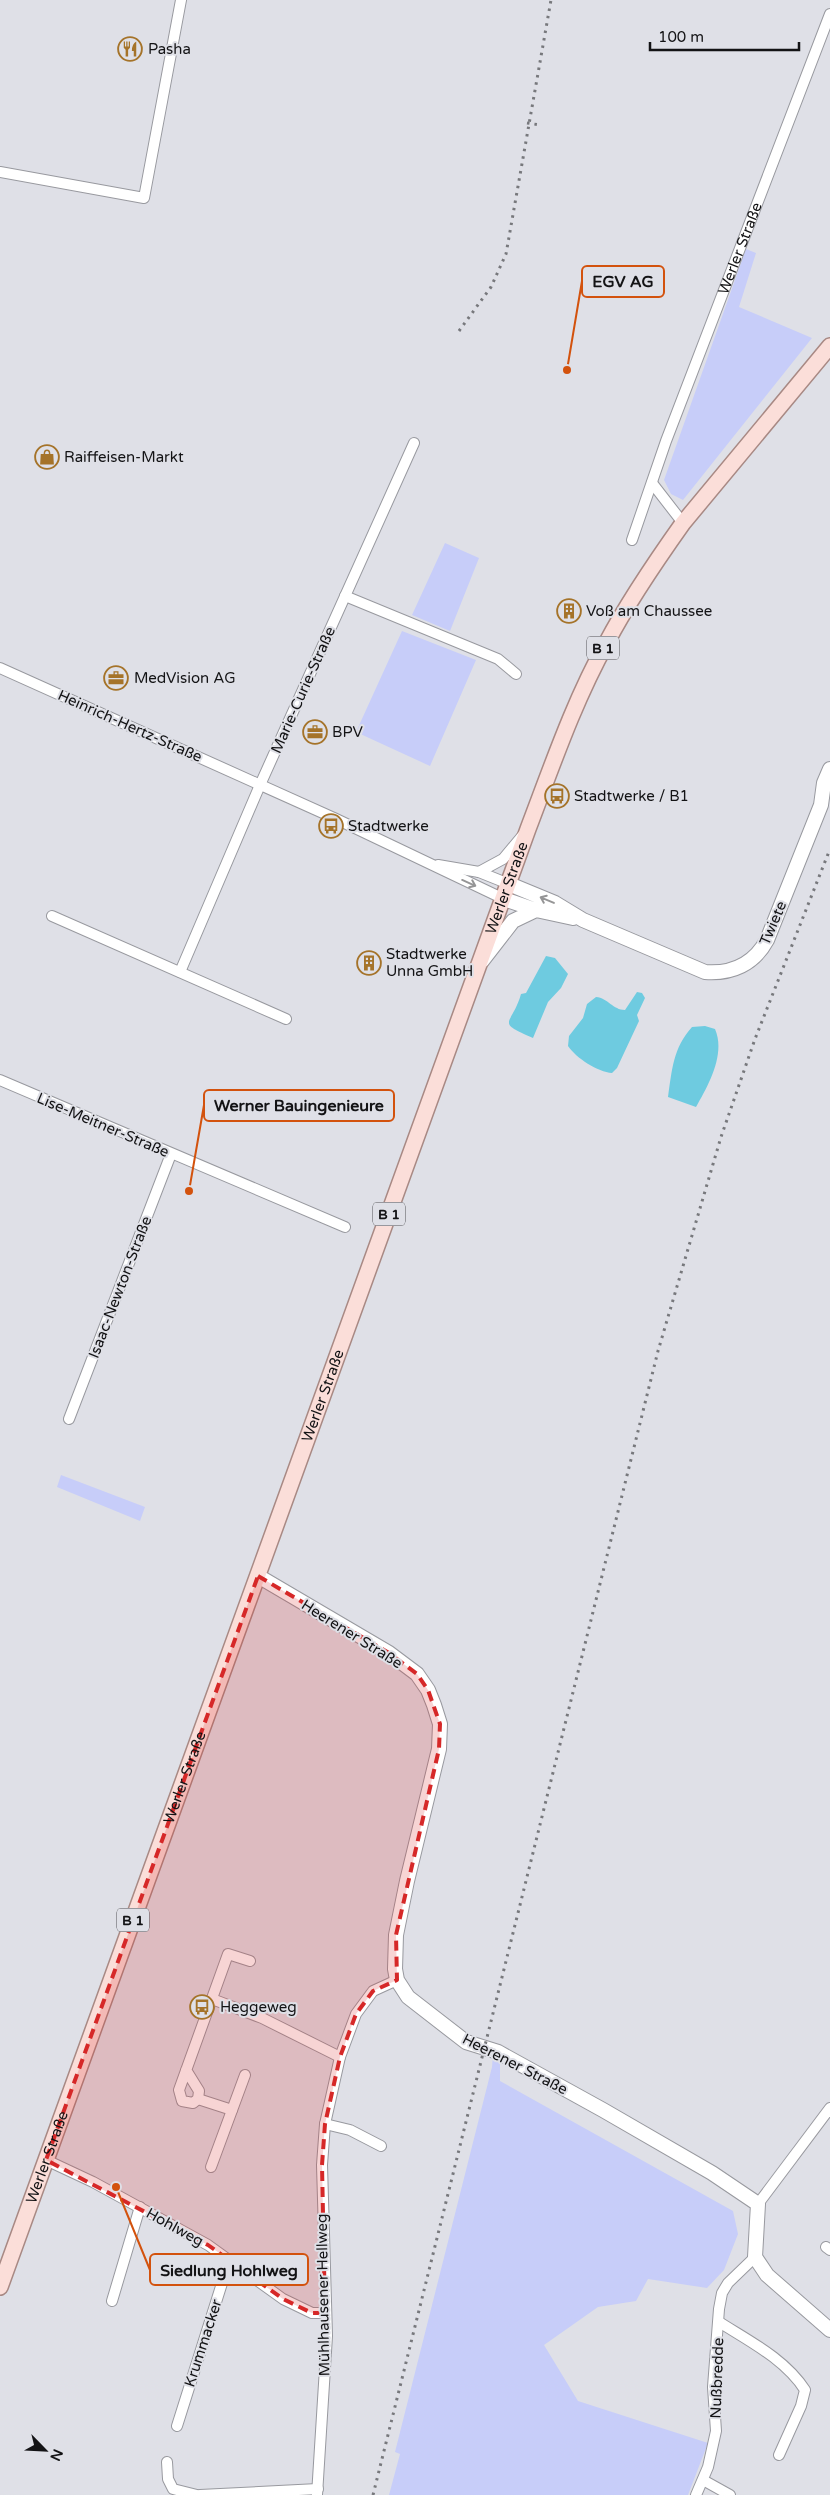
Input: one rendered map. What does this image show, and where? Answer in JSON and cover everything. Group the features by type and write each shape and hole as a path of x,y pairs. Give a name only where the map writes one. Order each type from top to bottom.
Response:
{"main road":[{"name":"Werler Straße","path":"0,2287 482,961 528,829 572,716 602,651 644,580 683,523 830,346"}],"street":[{"path":"0,172 144,198 181,0"},
{"name":"Werler Straße","path":"632,540 830,14"},
{"name":"Marie-Curie-Straße","path":"260,785 414,443"},
{"path":"652,483 683,523"},
{"path":"345,596 498,659 516,674"},
{"name":"Heinrich-Hertz-Straße","path":"0,668 435,865 453,876 504,899"},
{"name":"Twiete","path":"509,884 554,903 583,920 705,972 717,973 742,966 761,952 767,940 821,806 824,783 830,769"},
{"path":"180,972 260,785"},
{"path":"479,872 503,859 528,829"},
{"name":"Heinrich-Hertz-Straße","path":"435,865 479,872 509,884"},
{"name":"Twiete","path":"504,899 536,910 583,920"},
{"path":"482,961 513,921 536,910"},
{"path":"52,916 286,1019"},
{"name":"Lise-Meitner-Straße","path":"0,1080 345,1227"},
{"name":"Isaac-Newton-Straße","path":"69,1419 171,1154"},
{"name":"Heerener Straße","path":"258,1576 389,1653 416,1674 428,1690 434,1705 440,1724 439,1749 396,1935 394,1959 397,1980 408,1998 466,2042 498,2052 522,2065 712,2173 758,2204"},
{"path":"232,2110 198,2099 189,2103 180,2098 179,2090 228,1954 250,1961"},
{"name":"Mühlhausener Hellweg","path":"318,2492 326,2346 322,2165 325,2124 340,2057 356,2014 366,2000 382,1985 397,1980"},
{"path":"212,1999 262,2018 340,2057"},
{"path":"186,2070 199,2091 198,2099"},
{"path":"211,2167 245,2074"},
{"path":"830,2108 758,2204 755,2257 767,2275 830,2330"},
{"path":"325,2124 350,2130 381,2146"},
{"name":"Hohlweg","path":"46,2160 140,2207 208,2245 283,2299 312,2313 325,2313"},
{"path":"112,2300 140,2207"},
{"name":"Nußbredde","path":"703,2480 713,2449 716,2431 714,2387 722,2293 728,2283 755,2257"},
{"name":"Krummacker","path":"176,2426 223,2280 232,2261"},
{"path":"719,2322 762,2349 795,2374 805,2390 801,2406 779,2455"},
{"path":"167,2462 168,2479 173,2489 198,2495 318,2492"},
{"path":"696,2495 703,2480 730,2495"}],"highlighted area":[{"path":"258,1576 389,1653 417,1674 428,1690 440,1724 439,1749 396,1935 397,1980 373,1991 356,2014 340,2057 325,2124 322,2165 325,2313 312,2313 283,2299 208,2245 46,2160"}],"shaded area":[{"path":"746,249 756,253 739,307 812,338 683,500 671,494 664,480"},
{"path":"445,543 479,558 450,631 412,615"},
{"path":"402,631 476,660 430,766 356,732"},
{"path":"546,956 555,958 568,974 561,988 548,1002 533,1038 513,1028 509,1022 521,994 526,993"},
{"path":"637,992 642,993 645,998 637,1015 639,1021 617,1068 612,1073 594,1067 572,1051 568,1046 569,1036 583,1018 587,1004 596,997 625,1010"},
{"path":"705,1026 715,1029 718,1039 717,1059 710,1080 696,1107 668,1097 674,1060 681,1043 692,1027"},
{"path":"61,1475 145,1507 140,1521 57,1487"},
{"path":"493,2055 500,2059 500,2081 733,2211 738,2234 724,2270 707,2288 648,2279 636,2301 598,2307 544,2345 578,2401 708,2443 688,2495 389,2495 400,2454 395,2452 492,2067"}],"railway":[{"path":"459,331 491,287 506,254 551,0"},
{"path":"527,123 540,125"},
{"path":"373,2495 658,1351 721,1137 755,1039 830,849"}],"place":[{"name":"Pasha","path":"130,49"},
{"name":"EGV AG","path":"567,370"},
{"name":"Raiffeisen-Markt","path":"47,457"},
{"name":"Voß am Chaussee","path":"569,611"},
{"name":"MedVision AG","path":"116,678"},
{"name":"BPV","path":"315,732"},
{"name":"Stadtwerke / B1","path":"557,796"},
{"name":"Stadtwerke","path":"331,826"},
{"name":"Stadtwerke Unna GmbH","path":"369,963"},
{"name":"Werner Bauingenieure","path":"189,1191"},
{"name":"Heggeweg","path":"202,2007"},
{"name":"Siedlung Hohlweg","path":"116,2187"}]}
